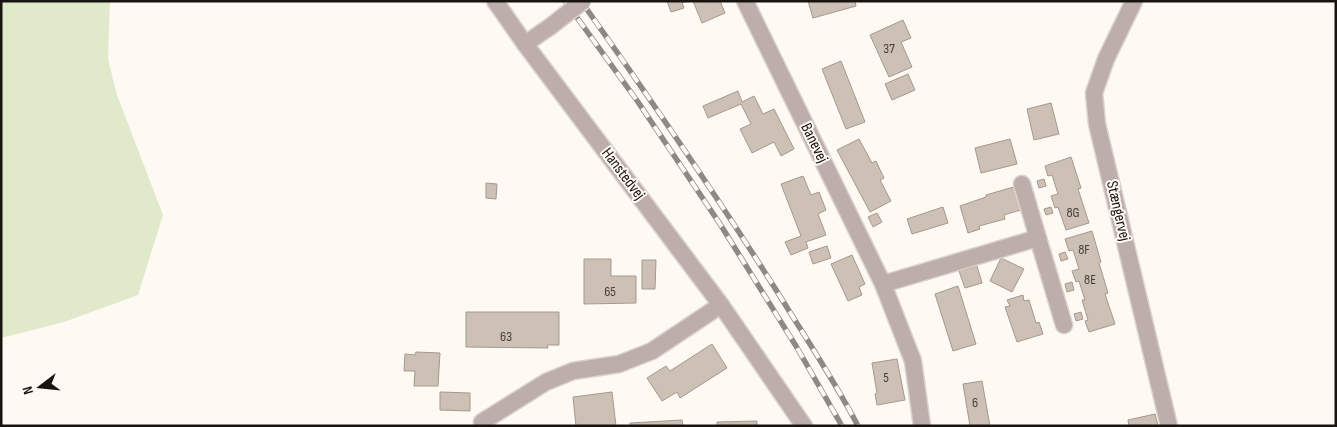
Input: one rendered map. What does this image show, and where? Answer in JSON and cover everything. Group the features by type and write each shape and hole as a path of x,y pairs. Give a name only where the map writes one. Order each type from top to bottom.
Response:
{"street":[{"name":"Hanstedvej","path":"495,1 525,44 721,305 804,426"},
{"path":"525,44 583,1"},
{"name":"Banevej","path":"745,1 883,284 913,361 922,426"},
{"name":"Stængervej","path":"1134,1 1106,59 1094,92 1097,124 1169,426"},
{"path":"1022,184 1064,325"},
{"path":"883,284 1038,238"},
{"path":"482,422 546,382 573,371 619,364 652,351 721,305"}],"green space":[{"path":"1,1 110,1 108,59 117,95 163,215 138,295 64,322 1,338"}],"building":[{"path":"667,1 687,1 682,3 684,8 671,12"},
{"path":"693,1 720,1 725,13 702,23"},
{"path":"808,1 855,1 856,6 813,18"},
{"path":"903,20 911,38 901,42 912,67 889,77 870,35"},
{"path":"841,61 865,122 846,129 822,69"},
{"path":"908,74 915,90 892,100 885,84"},
{"path":"738,91 742,102 754,96 763,114 774,109 794,149 781,156 774,142 752,153 740,129 751,124 741,104 708,118 703,106"},
{"path":"1051,103 1059,134 1034,140 1027,109"},
{"path":"859,139 872,163 876,161 884,178 880,180 891,201 870,212 837,150"},
{"path":"1010,139 1017,164 981,173 975,148"},
{"path":"1071,157 1081,188 1078,189 1089,223 1066,230 1058,207 1055,208 1051,196 1058,194 1052,175 1048,176 1045,166"},
{"path":"803,176 811,195 819,192 826,210 818,214 826,235 806,242 808,248 791,255 785,242 801,236 781,184"},
{"path":"1044,179 1046,186 1039,188 1037,181"},
{"path":"486,183 497,184 496,199 486,198"},
{"path":"1017,186 1024,209 1004,215 1005,219 979,226 980,229 968,233 960,206 986,197 986,195"},
{"path":"943,207 948,223 912,234 907,219"},
{"path":"1051,207 1053,213 1046,215 1044,209"},
{"path":"877,213 882,222 873,227 868,217"},
{"path":"1092,231 1108,293 1105,294 1115,324 1089,332 1085,321 1088,320 1082,300 1085,300 1079,281 1076,282 1072,271 1079,269 1073,250 1069,251 1065,239"},
{"path":"827,246 831,258 813,264 809,252"},
{"path":"1065,252 1068,259 1061,261 1059,254"},
{"path":"852,255 865,284 859,287 862,295 848,301 831,264"},
{"path":"1001,258 1024,269 1012,292 990,281"},
{"path":"584,259 611,259 611,276 636,276 636,303 584,304"},
{"path":"642,260 656,260 655,289 642,289"},
{"path":"977,266 982,283 965,288 959,271"},
{"path":"1072,282 1074,290 1067,292 1065,284"},
{"path":"958,286 976,344 953,351 935,294"},
{"path":"1023,295 1024,301 1029,300 1036,323 1039,322 1043,334 1017,342 1005,307 1010,306 1007,300"},
{"path":"466,312 559,312 559,345 547,345 548,348 466,347"},
{"path":"1081,312 1083,319 1076,321 1074,314"},
{"path":"712,344 727,368 680,398 677,392 662,401 647,378 666,366 670,371"},
{"path":"416,352 440,353 438,386 414,386 415,371 404,371 405,354 415,355"},
{"path":"897,359 905,400 877,405 872,363"},
{"path":"982,381 990,426 970,426 963,384"},
{"path":"440,392 470,393 470,411 440,410"},
{"path":"612,392 616,426 576,426 573,397"},
{"path":"1155,414 1158,426 1129,426 1128,420"},
{"path":"682,420 683,426 630,426 630,423"},
{"path":"757,421 757,426 717,426 717,422"}],"railway":[{"path":"565,1 638,102 720,224 796,346 842,426"},
{"path":"581,1 657,109 730,219 819,359 858,426"}]}
